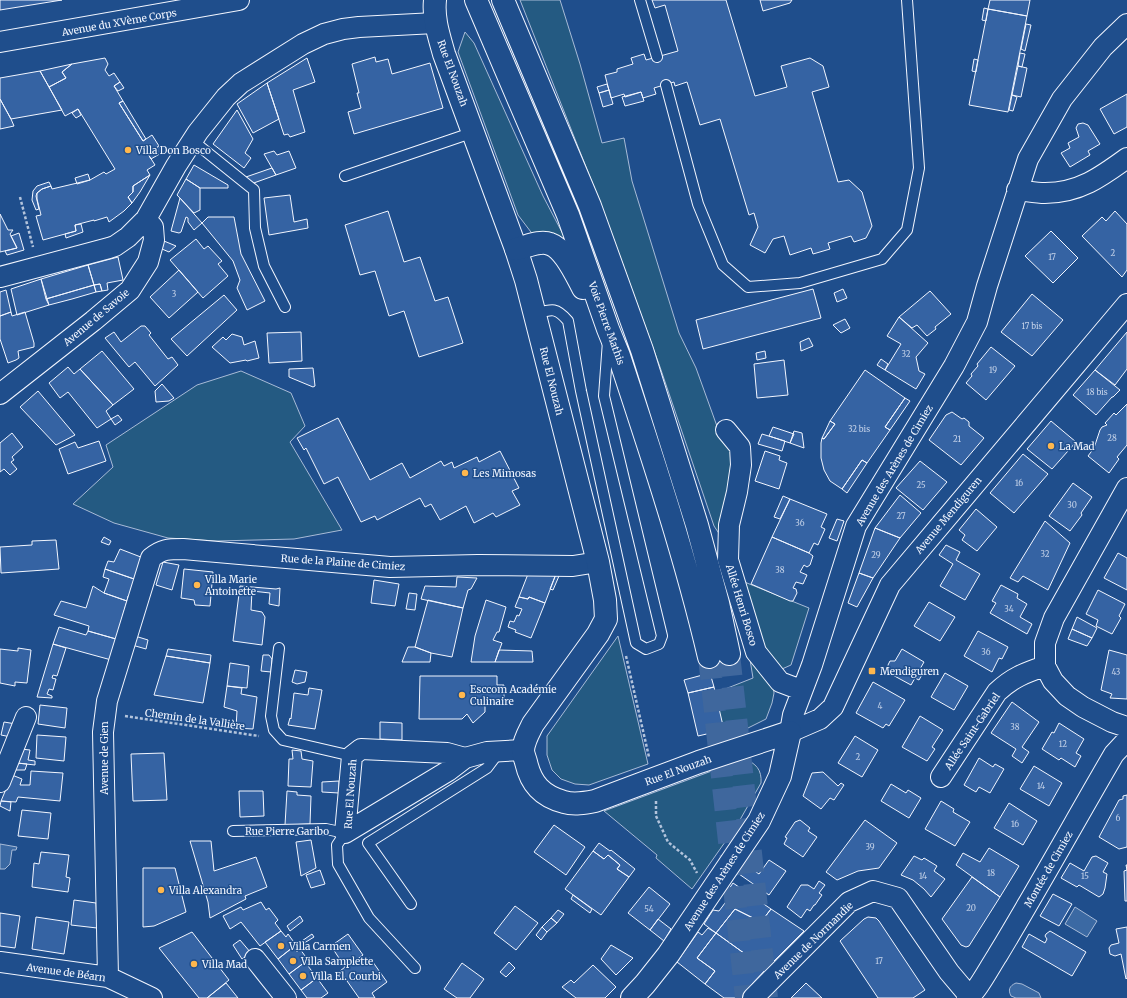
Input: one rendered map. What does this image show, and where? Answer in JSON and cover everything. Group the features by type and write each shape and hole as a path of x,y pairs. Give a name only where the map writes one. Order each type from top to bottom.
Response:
{"main road":[{"name":"Rue El Nouzah","path":"435,0 435,22 444,54 516,249 535,314 598,562 605,600 606,619 598,634 533,724 526,737 523,750 535,785 547,795 565,803 578,804 595,802 653,771 699,762 790,732"},
{"name":"Voie Pierre Mathis","path":"477,1 568,215 619,356 676,532 697,606 719,656 718,603 697,525 642,350 590,206 503,0"},
{"path":"516,249 539,243 550,244 562,252 608,329"},
{"name":"Avenue des Arènes de Cimiez","path":"632,998 668,955 759,821 780,776 790,732"}],"street":[{"name":"Avenue du XVème Corps","path":"0,42 239,0"},
{"path":"0,277 115,246 128,237 146,219 193,141 211,114 226,97 241,83 303,44 324,34 342,29 435,22"},
{"name":"Avenue des Arènes de Cimiez","path":"790,732 793,715 801,690 812,665 856,526 954,366 977,322 1017,190 1028,159 1050,117 1062,99 1103,47 1127,24"},
{"path":"1017,190 1045,193 1069,191 1099,178 1127,158"},
{"name":"Avenue de Savoie","path":"0,394 130,290 148,262 154,240 153,227 146,219"},
{"name":"Avenue Mendiguren","path":"790,732 820,719 833,708 890,585 1127,304"},
{"name":"Allée Henri Bosco","path":"726,430 740,448 741,466 737,492 729,525 728,560 756,652 780,682 801,690"},
{"path":"1127,488 1054,618 1045,643 1045,666 1053,681 1067,696 1083,708 1112,722 1127,727"},
{"name":"Rue de la Plaine de Cimiez","path":"160,550 182,549 390,567 478,565 573,566 598,562"},
{"name":"Avenue de Gien","path":"108,977 103,732 104,713 151,558 160,550"},
{"name":"Allée Saint-Gabriel","path":"941,777 997,692 1008,681 1024,673 1045,666"},
{"path":"0,782 26,717"},
{"name":"Montée de Cimiez","path":"970,998 1022,914 1114,754 1127,740"},
{"name":"Rue El Nouzah","path":"345,833 352,756 361,749 447,753 465,758"},
{"name":"Rue El Nouzah","path":"345,833 448,771 465,758 487,752 523,750"},
{"name":"Avenue de Normandie","path":"753,998 850,902 873,892 898,898 949,972 970,998"},
{"path":"255,959 286,998"},
{"name":"Avenue de Béarn","path":"0,962 108,977 152,998"}],"lane":[{"path":"640,0 658,57"},
{"path":"666,85 698,204 723,265 748,287 800,283 882,259 907,230 918,168 907,0"},
{"path":"345,176 474,132"},
{"path":"193,141 254,190 254,228 264,266 285,307"},
{"path":"535,314 550,310 561,312 568,321 581,391 636,643 646,649 659,644 662,636 604,396 608,329"},
{"path":"279,648 272,716 274,730 283,740 352,756"},
{"path":"411,904 368,843 487,768 499,752"},
{"name":"Rue Pierre Garibo","path":"233,831 326,829 345,833 337,845 338,864 369,918 415,968"}],"path":[{"path":"20,197 39,267"},
{"path":"625,651 653,771 656,816 668,842 690,860 708,896"},
{"name":"Chemin de la Vallière","path":"104,713 283,740"}],"shaded area":[{"path":"520,0 560,0 602,143 624,138 632,181 679,333 696,368 718,429 734,453 720,535 714,526 660,367 603,210"},
{"path":"465,32 474,43 543,196 566,240 550,236 534,236 518,215 458,52"},
{"path":"241,371 291,393 305,426 290,442 342,530 294,539 217,541 168,538 114,523 73,504 113,467 106,445 197,385"},
{"path":"742,581 809,608 791,665 782,669 768,661"},
{"path":"618,636 648,764 589,785 575,784 561,779 552,770 547,755 547,736"},
{"path":"747,641 773,684 774,693 772,703 766,719 718,743 715,693 753,678"},
{"path":"744,759 755,765 760,774 761,783 737,825 692,889 656,858 657,855 604,811"},
{"path":"0,844 17,847 16,850 12,850 10,864 5,869 0,869"},
{"path":"1075,907 1097,921 1087,937 1065,924"},
{"path":"1016,983 1022,984 1039,993 1041,998 1016,998 1011,996 1010,988"}],"building":[{"path":"0,0 62,0 0,10"},
{"path":"652,0 726,0 755,96 787,87 781,66 810,58 823,66 829,87 812,92 838,182 849,180 862,192 872,226 866,238 854,242 851,236 828,243 830,249 813,254 811,248 790,255 784,236 773,239 765,253 750,245 758,227 754,213 749,215 720,119 700,125 687,82 675,86 674,82 654,88 656,94 643,98 641,92 625,97 624,94 611,98 605,75 617,72 617,69 633,64 631,58 644,54 646,60 678,51 665,5 655,8"},
{"path":"760,0 792,0 790,3 763,11"},
{"path":"990,0 1030,0 1027,16 988,9"},
{"path":"984,8 988,9 986,21 982,20"},
{"path":"988,9 1027,16 1008,112 969,105"},
{"path":"1026,24 1031,25 1025,51 1021,49"},
{"path":"1020,53 1025,54 1022,67 1018,66"},
{"path":"375,57 376,62 388,59 392,74 430,63 443,108 354,134 348,112 361,108 352,64"},
{"name":"Villa Don Bosco","path":"105,58 108,64 105,70 109,76 114,73 120,82 114,86 123,101 119,103 143,141 152,135 159,146 148,154 155,165 147,170 150,175 133,186 133,192 128,197 132,203 109,222 107,217 75,225 76,231 43,240 36,216 41,215 37,193 42,189 51,186 52,189 90,180 104,172 106,174 115,169 78,109 65,116 49,87 66,78 62,72 72,64"},
{"path":"307,58 315,82 293,90 305,132 290,137 288,134 284,135 267,83"},
{"path":"974,59 978,60 976,72 972,71"},
{"path":"72,64 62,72 66,78 49,87 40,71"},
{"path":"1018,66 1027,68 1021,97 1012,95"},
{"path":"40,71 62,110 11,119 0,99 0,78"},
{"path":"120,82 124,88 118,91 114,86"},
{"path":"267,83 279,119 253,133 237,104"},
{"path":"607,84 609,90 599,93 597,87"},
{"path":"609,90 613,104 603,107 599,93"},
{"path":"641,92 644,101 625,106 622,97"},
{"path":"1127,94 1127,127 1114,134 1100,109"},
{"path":"1012,95 1017,97 1013,111 1009,110"},
{"path":"0,99 11,119 14,126 0,129"},
{"path":"123,101 146,139 143,141 119,103"},
{"path":"78,109 81,115 76,118 72,113"},
{"path":"237,110 253,139 245,153 251,158 244,168 213,144"},
{"path":"1083,123 1088,125 1100,144 1088,151 1090,155 1070,167 1061,153 1070,148 1068,143 1079,137 1076,128 1078,124"},
{"path":"159,146 163,152 151,159 148,154"},
{"path":"274,151 277,155 289,151 296,168 276,175 264,154"},
{"path":"194,165 228,185 228,188 200,188 186,179"},
{"path":"272,168 276,175 251,184 243,178"},
{"path":"88,174 90,180 77,184 75,178"},
{"path":"150,175 132,203 128,197 133,192 133,186"},
{"path":"186,179 200,188 200,210 194,213 177,195"},
{"path":"49,182 51,186 42,189 37,193 36,196 39,209 36,210 32,200 33,191 37,186"},
{"path":"290,195 294,222 307,219 308,228 269,235 264,198"},
{"path":"180,198 202,223 194,230 186,217 181,232 179,233 171,231"},
{"path":"388,211 404,262 420,257 435,301 448,297 463,343 419,357 404,311 389,316 375,271 360,275 345,225"},
{"path":"1115,211 1127,224 1127,270 1122,277 1082,236 1102,217 1106,221"},
{"path":"0,214 8,230 13,230 10,234 17,248 0,252"},
{"path":"208,217 234,217 241,254 265,301 247,310 237,288 240,280 233,261 202,223"},
{"path":"81,224 83,232 66,238 65,234 76,231 75,225"},
{"path":"1051,231 1078,258 1053,283 1025,256"},
{"path":"19,233 24,250 7,255 5,251 17,248 11,236"},
{"path":"196,239 204,249 208,246 222,261 218,264 228,276 203,298 170,260"},
{"path":"164,241 176,246 169,252 162,249"},
{"path":"118,257 123,280 107,283 108,290 102,291 100,284 94,285 88,265"},
{"path":"88,265 94,285 46,299 41,279"},
{"path":"179,270 198,292 169,318 150,297"},
{"path":"41,279 49,305 17,315 11,289"},
{"path":"100,284 102,291 96,292 94,285"},
{"path":"94,285 96,292 72,299 49,305 46,299"},
{"path":"813,289 821,318 703,349 696,320"},
{"path":"843,289 847,298 837,302 834,293"},
{"path":"6,290 11,312 0,316 0,292"},
{"path":"930,291 951,314 935,327 936,329 927,336 917,325 912,328 899,317"},
{"path":"1032,294 1063,320 1032,356 1001,332"},
{"path":"224,295 237,310 187,356 171,339"},
{"path":"11,312 12,316 25,312 34,347 18,351 19,358 8,363 0,339 0,316"},
{"path":"899,317 928,343 916,357 919,371 925,374 916,389 885,370 901,344 887,336"},
{"path":"845,319 850,328 841,333 833,325"},
{"path":"141,326 145,326 151,333 149,335 168,359 172,357 178,365 155,386 135,362 129,367 105,338 114,332 121,342"},
{"path":"301,332 302,361 269,363 267,333"},
{"path":"1127,332 1127,369 1115,385 1095,370"},
{"path":"232,334 242,337 244,345 255,341 259,358 230,363 212,347 223,337 226,340"},
{"path":"809,338 813,346 801,351 800,342"},
{"path":"991,347 1015,366 986,400 966,383 978,366 977,364"},
{"path":"102,351 134,389 113,405 80,369"},
{"path":"765,351 766,358 757,360 756,353"},
{"path":"881,359 888,364 885,370 877,365"},
{"path":"784,360 788,395 757,398 754,364"},
{"path":"68,367 74,374 80,369 113,405 106,411 111,419 97,428 68,392 60,398 49,383"},
{"path":"313,368 315,386 313,387 289,377 289,369"},
{"path":"865,370 905,398 885,427 890,430 867,463 862,460 842,489 830,481 824,470 821,458 821,443 822,438 824,439 835,424 830,421"},
{"path":"1095,370 1120,390 1096,415 1073,395"},
{"path":"162,384 174,398 169,401 156,402 155,391"},
{"path":"38,391 75,435 56,445 20,407"},
{"path":"905,398 910,401 890,430 885,427"},
{"path":"1127,404 1127,445 1117,457 1119,459 1109,473 1088,456 1094,448 1100,430 1102,427 1107,425 1105,423 1114,413 1116,415"},
{"path":"952,412 969,422 969,426 984,438 961,465 929,440 946,415"},
{"path":"118,415 122,420 115,425 111,419"},
{"name":"Les Mimosas","path":"338,418 370,480 402,463 410,478 441,461 444,466 452,462 454,468 477,457 479,462 500,451 519,488 512,491 520,505 496,517 493,513 474,523 466,506 440,520 431,504 425,507 420,498 377,520 375,516 361,522 338,477 324,484 306,448 304,450 297,438"},
{"path":"830,421 835,424 824,439 822,438"},
{"name":"La Mad","path":"1051,421 1076,442 1052,469 1027,449"},
{"path":"773,427 794,434 790,443 769,436"},
{"path":"794,431 802,433 804,448 790,443"},
{"path":"12,433 23,447 12,457 14,460 11,462 17,469 10,475 4,469 0,472 0,443"},
{"path":"762,434 785,441 782,451 758,444"},
{"path":"99,441 106,461 68,474 59,449 75,442 78,448"},
{"path":"765,451 780,456 779,460 787,463 779,489 755,481"},
{"path":"1023,454 1048,474 1014,513 990,493"},
{"path":"862,460 867,463 847,493 842,489"},
{"path":"920,461 947,482 923,510 896,488"},
{"path":"1073,483 1092,497 1081,513 1082,515 1070,531 1049,516"},
{"path":"900,495 921,513 900,538 875,528"},
{"path":"783,496 790,499 780,519 774,517"},
{"path":"790,499 827,514 821,527 825,529 818,545 814,543 809,553 772,537"},
{"path":"976,509 997,527 977,551 962,540 965,535 959,530"},
{"path":"837,519 844,521 837,541 829,538"},
{"path":"1045,521 1070,543 1048,590 1023,576 1018,582 1010,578"},
{"path":"875,528 900,538 873,578 859,573"},
{"path":"104,537 111,541 109,545 101,542"},
{"path":"772,537 813,556 810,565 807,567 804,565 800,572 807,575 803,584 796,582 793,588 796,589 797,593 793,601 751,584"},
{"path":"56,540 59,569 1,573 0,547 32,545 32,541"},
{"path":"946,545 960,552 956,560 980,574 965,600 940,586 953,564 939,555"},
{"path":"120,549 146,559 137,580 105,569 108,561 114,562"},
{"path":"1118,553 1127,558 1127,590 1104,578"},
{"path":"163,562 179,565 172,590 156,585"},
{"path":"105,569 137,580 133,598 128,596 127,601 104,593 109,579 103,577"},
{"name":"Villa Marie Antoinette","path":"184,569 213,572 210,606 195,605 194,600 181,598"},
{"path":"859,573 873,578 857,607 848,603"},
{"path":"528,574 556,574 545,603 529,597 528,599 519,597"},
{"path":"556,574 559,576 553,590 550,589"},
{"path":"457,577 477,578 471,589 468,590 463,608 421,599 425,586 456,587"},
{"path":"374,580 399,584 395,606 371,603"},
{"path":"1001,585 1018,594 1017,598 1027,604 1020,617 1032,624 1027,634 990,613 996,603 992,601"},
{"path":"93,586 104,593 127,601 116,639 88,631 89,626 54,615 61,601 86,608"},
{"path":"240,586 280,588 279,606 269,604 270,593 252,591 251,610 262,612 265,617 262,645 233,641"},
{"path":"1098,590 1125,604 1119,616 1121,618 1112,634 1096,626 1098,620 1086,614"},
{"path":"409,593 417,594 415,610 406,609"},
{"path":"519,597 528,599 529,597 545,603 531,638 515,632 516,630 508,627 510,621 514,622 522,609 515,607"},
{"path":"428,600 463,608 452,657 431,653 415,647"},
{"path":"486,600 506,607 499,632 497,632 493,640 502,643 495,662 471,662 475,636"},
{"path":"929,602 955,617 940,641 914,626"},
{"path":"1077,617 1097,628 1092,638 1072,629"},
{"path":"59,627 86,635 88,631 116,639 115,661 53,644"},
{"path":"1072,629 1092,638 1087,646 1068,639"},
{"path":"978,631 1008,647 1002,659 999,658 992,672 964,656"},
{"path":"135,636 148,640 146,649 132,645"},
{"path":"53,644 66,648 57,676 53,675 52,678 56,679 53,690 49,689 47,694 52,696 52,698 37,697"},
{"path":"408,647 415,647 431,653 430,662 402,662"},
{"path":"18,648 31,650 27,683 15,682 15,686 0,683 0,649 18,651"},
{"path":"168,649 211,655 210,663 166,656"},
{"path":"902,649 924,662 920,669 924,671 919,680 915,678 911,685 889,673 890,670 888,670 890,661 895,661"},
{"path":"499,650 532,651 533,662 495,662"},
{"path":"1109,650 1127,655 1127,699 1110,698 1112,694 1101,690"},
{"path":"263,655 269,655 272,659 271,672 261,671"},
{"path":"166,656 210,663 203,703 154,695"},
{"path":"230,663 249,666 247,688 227,686"},
{"path":"295,670 307,672 305,682 297,684 292,682"},
{"path":"710,673 714,687 688,693 684,680"},
{"path":"945,673 968,686 954,710 931,697"},
{"name":"Esccom Académie Culinaire","path":"420,676 497,676 497,685 504,685 504,705 485,704 485,712 473,723 467,714 462,719 419,719"},
{"path":"873,682 905,700 889,726 886,724 883,728 856,713"},
{"path":"227,686 242,688 241,694 257,697 253,729 236,728 237,711 224,707"},
{"path":"714,687 724,730 698,736 688,693"},
{"path":"309,688 322,690 315,729 288,725 290,718 291,719 294,693 308,695"},
{"path":"1012,702 1039,722 1022,747 1029,752 1022,763 1012,756 1016,749 991,733"},
{"path":"40,705 67,708 65,728 38,724"},
{"path":"920,716 943,730 932,747 935,749 927,761 902,747"},
{"path":"4,722 16,724 11,737 1,735"},
{"path":"380,722 402,723 402,740 380,739"},
{"path":"1059,723 1084,739 1076,753 1081,756 1075,767 1061,758 1059,760 1042,749 1052,732 1054,733"},
{"path":"37,735 66,737 64,761 36,758"},
{"path":"855,736 878,750 862,777 838,763"},
{"path":"21,749 30,750 28,760 35,761 35,765 17,763"},
{"path":"292,750 301,751 302,759 313,761 311,787 288,786 289,759 293,759"},
{"path":"164,753 167,800 133,801 131,754"},
{"path":"979,758 993,767 995,764 1004,769 990,793 979,787 976,792 964,785"},
{"path":"17,763 27,764 25,770 14,770"},
{"path":"1034,766 1062,783 1049,806 1020,789"},
{"path":"31,771 63,773 60,801 18,797 16,802 1,801 12,775 22,779 20,785 30,785"},
{"path":"823,772 838,786 841,783 844,785 834,800 830,798 821,809 803,796 812,773"},
{"path":"339,781 339,793 322,792 322,782"},
{"path":"891,784 906,793 908,790 921,798 909,818 881,801"},
{"path":"239,791 263,791 264,816 240,817"},
{"path":"287,791 297,792 297,795 311,796 310,824 285,825"},
{"path":"1127,795 1127,847 1119,849 1099,837 1119,800 1123,799 1123,796"},
{"path":"1,801 11,802 10,811 0,806"},
{"path":"941,801 954,809 953,812 970,822 955,846 925,829"},
{"path":"1009,803 1037,821 1023,845 994,828"},
{"path":"22,810 51,813 48,839 18,836"},
{"path":"800,820 810,828 808,831 817,837 803,857 784,844 787,838 785,837 795,822"},
{"path":"865,820 897,843 879,868 858,871 837,880 826,872"},
{"path":"554,825 585,847 566,875 534,852"},
{"path":"311,840 316,868 301,876 296,842"},
{"path":"190,841 211,841 214,871 256,857 267,887 245,896 246,899 210,918 208,902"},
{"path":"599,843 610,851 611,850 635,869 629,877 617,869 620,865 608,855 604,859 593,851"},
{"path":"989,848 1019,866 1000,897 956,865 963,853 980,862"},
{"path":"593,851 604,859 608,855 620,865 617,869 629,877 601,915 565,889"},
{"path":"41,852 69,855 66,877 70,878 68,892 32,887 34,863 39,864"},
{"path":"914,856 922,860 924,858 937,866 934,871 945,879 931,897 913,880 901,875"},
{"path":"1096,856 1108,863 1103,872 1107,874 1105,888 1103,894 1099,897 1079,885 1077,887 1061,878 1070,863 1084,871 1092,857"},
{"path":"769,860 786,871 769,895 739,874 746,865 759,874"},
{"name":"Villa Alexandra","path":"143,868 175,868 186,912 154,926 143,927"},
{"path":"320,870 325,884 311,888 306,875"},
{"path":"1127,870 1127,901 1125,901 1124,871"},
{"path":"972,877 1000,897 969,946 966,947 961,945 942,919"},
{"path":"819,881 825,885 819,893 822,895 810,911 807,909 801,918 787,907 801,885 808,885 814,889"},
{"path":"733,883 771,909 761,922 735,909 716,933 704,924 713,910 719,911 731,895 727,892"},
{"path":"649,887 670,904 650,930 628,913"},
{"path":"1053,894 1072,904 1059,926 1040,916"},
{"path":"573,895 592,909 590,913 571,899"},
{"path":"74,900 96,903 97,928 71,925"},
{"path":"261,902 266,910 269,908 278,920 275,923 281,931 260,946 241,922 230,929 223,916 241,907 243,910"},
{"path":"515,906 538,923 516,950 494,933"},
{"path":"735,909 761,922 771,909 804,931 766,969 716,933"},
{"path":"558,910 564,914 557,923 551,918"},
{"path":"0,913 20,916 15,948 0,946"},
{"path":"300,916 303,921 290,931 287,926"},
{"path":"36,917 69,922 64,954 32,949"},
{"path":"868,917 876,918 879,921 925,990 913,998 878,998 840,941"},
{"path":"551,918 557,923 547,932 542,927"},
{"path":"658,919 671,929 664,941 650,930"},
{"path":"542,927 547,932 541,940 536,935"},
{"path":"1127,927 1126,979 1121,954 1115,956 1110,954 1109,948 1111,945 1119,943 1116,929"},
{"path":"708,928 716,933 697,958 715,971 705,984 677,962 698,932 702,935"},
{"name":"Villa Carmen","path":"281,931 286,937 288,934 296,945 278,959 265,942"},
{"path":"1050,931 1086,952 1072,976 1022,947 1029,934 1045,943 1047,939 1045,936"},
{"name":"Villa Mad","path":"192,932 229,980 207,998 199,998 159,948"},
{"path":"716,933 766,969 739,998 724,998 705,984 715,971 697,958"},
{"path":"312,934 314,937 301,945 299,943"},
{"path":"348,934 363,955 356,960 360,965 370,958 387,982 372,993 375,998 359,998 340,971 345,967 331,946"},
{"path":"240,940 251,953 242,959 233,945"},
{"path":"611,945 633,958 616,975 601,959"},
{"name":"Villa Samplette","path":"293,947 297,952 300,949 308,960 289,974 278,959"},
{"name":"Villa El. Courbi","path":"305,962 317,978 301,990 289,974"},
{"path":"509,962 515,968 506,977 500,972"},
{"path":"462,963 484,979 470,998 457,998 444,989"},
{"path":"593,965 616,987 605,998 576,998 562,987 571,980 574,983"},
{"path":"317,978 328,993 321,998 307,998 301,990"},
{"path":"226,983 238,998 207,998"},
{"path":"806,983 822,998 791,998"}],"tunnel":[{"path":"729,654 767,998"},
{"path":"709,657 746,998"}],"place":[{"name":"Villa Don Bosco","path":"128,150"},
{"name":"La Mad","path":"1051,446"},
{"name":"Les Mimosas","path":"465,473"},
{"name":"Villa Marie Antoinette","path":"197,585"},
{"name":"Mendiguren","path":"872,671"},
{"name":"Esccom Académie Culinaire","path":"462,695"},
{"name":"Villa Alexandra","path":"161,890"},
{"name":"Villa Carmen","path":"281,946"},
{"name":"Villa Samplette","path":"293,961"},
{"name":"Villa Mad","path":"194,964"},
{"name":"Villa El. Courbi","path":"303,976"}]}
